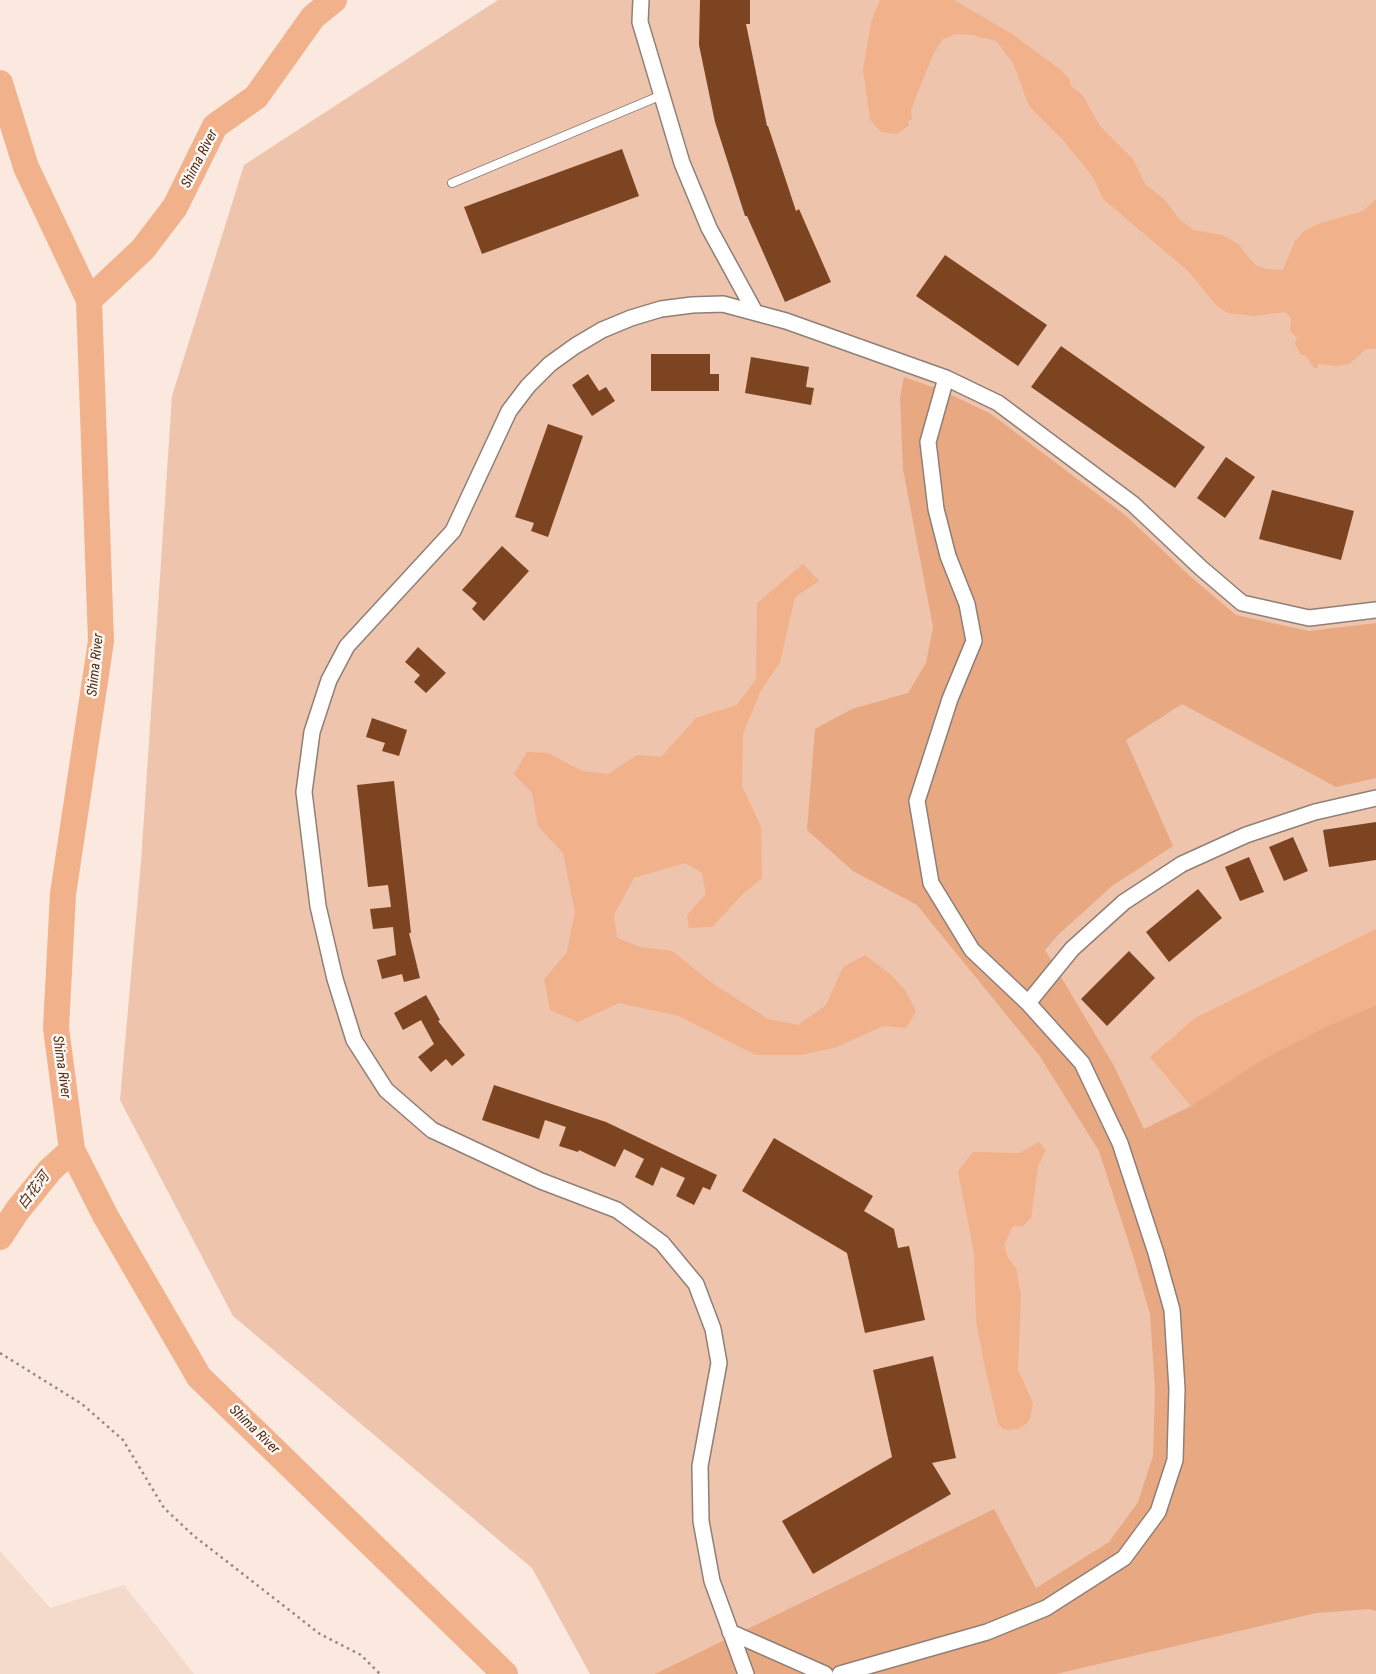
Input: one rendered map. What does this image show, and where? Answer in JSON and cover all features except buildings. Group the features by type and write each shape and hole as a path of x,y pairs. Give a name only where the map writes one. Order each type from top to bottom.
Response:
{"street":[{"path":"641,0 640,22 682,163 709,228 754,312"},
{"path":"746,1674 712,1581 701,1521 700,1466 719,1363 713,1329 696,1284 662,1243 617,1210 540,1181 432,1130 386,1090 354,1040 336,979 318,906 304,792 312,732 329,680 347,646 452,531 509,411 528,386 550,364 602,330 631,318 661,309 692,305 723,304 786,321 946,378 998,403 1133,504 1201,568 1242,603 1309,618 1376,610"},
{"path":"840,1674 987,1632 1046,1608 1124,1558 1158,1512 1175,1460 1177,1389 1172,1310 1156,1253 1120,1143 1082,1063 1028,1003 972,950 930,883 917,801 950,699 974,641 967,604 948,556 934,500 928,442 946,378"},
{"path":"1028,1003 1072,949 1124,902 1182,864 1246,835 1315,812 1376,798"},
{"path":"730,1632 825,1674"}],"lane":[{"path":"452,183 662,95"}],"path":[{"path":"0,1353 82,1404 123,1440 164,1508 194,1536 320,1634 361,1655 380,1674"}],"shaded area":[{"path":"498,0 1376,0 1376,1674 590,1674 532,1568 233,1316 120,1100 141,862 172,396 244,165"},
{"path":"880,0 954,0 1012,34 1061,70 1070,80 1070,85 1083,96 1100,126 1133,159 1145,184 1165,200 1179,219 1194,230 1222,235 1238,244 1256,266 1283,270 1295,241 1304,231 1318,224 1363,211 1376,199 1376,349 1366,349 1349,364 1337,366 1318,364 1318,368 1314,368 1305,355 1301,355 1295,344 1297,338 1290,331 1291,318 1285,312 1254,316 1228,313 1217,306 1188,271 1103,199 1093,177 1063,140 1029,106 1013,63 996,41 972,35 956,34 942,40 934,53 918,91 911,111 912,119 908,121 909,125 897,134 881,132 870,119 863,70 871,23"},
{"path":"904,377 941,390 991,414 1125,515 1192,578 1236,615 1309,631 1376,623 1376,778 1336,787 1182,704 1126,740 1173,846 1112,886 1058,935 1045,950 1114,1066 1144,1129 1191,1106 1263,1059 1327,1026 1376,1005 1376,1611 1369,1609 1316,1613 1056,1674 655,1674 994,1509 1036,1588 1109,1542 1138,1502 1153,1456 1155,1389 1150,1314 1099,1151 1039,1055 917,905 853,871 807,830 815,729 852,709 908,693 926,663 933,627 903,469 900,398"},
{"path":"803,564 819,581 795,597 780,662 760,692 743,734 742,786 761,827 762,878 743,894 712,927 689,928 687,915 706,894 702,873 685,863 634,878 614,915 617,938 640,947 672,951 712,983 768,1019 798,1025 826,1005 843,967 865,955 889,973 905,990 916,1011 906,1028 883,1026 837,1047 802,1055 756,1055 679,1016 619,1003 578,1022 550,1010 544,979 567,952 575,912 563,853 538,826 532,793 514,774 527,752 548,753 582,771 608,774 637,755 661,757 696,718 737,705 756,679 757,603"},
{"path":"1376,929 1376,1005 1327,1026 1263,1059 1191,1106 1150,1057 1195,1018"},
{"path":"1039,1142 1046,1150 1038,1166 1031,1218 1023,1226 1013,1226 1004,1245 1008,1258 1016,1268 1021,1296 1018,1370 1033,1403 1030,1419 1027,1423 1019,1429 1008,1430 1003,1429 998,1423 984,1363 976,1321 974,1253 958,1171 973,1152 1019,1153"},
{"path":"0,1551 50,1608 124,1585 194,1674 0,1674"}],"waterway":[{"name":"Shima River","path":"89,300 143,249 175,207 215,126 256,97 313,17 334,0"},
{"name":"Shima River","path":"0,83 26,167 89,300 101,641 63,894 56,1028 72,1150 106,1217 199,1377 505,1674"},
{"name":"白花河","path":"0,1237 17,1211 50,1170 72,1150"}]}
